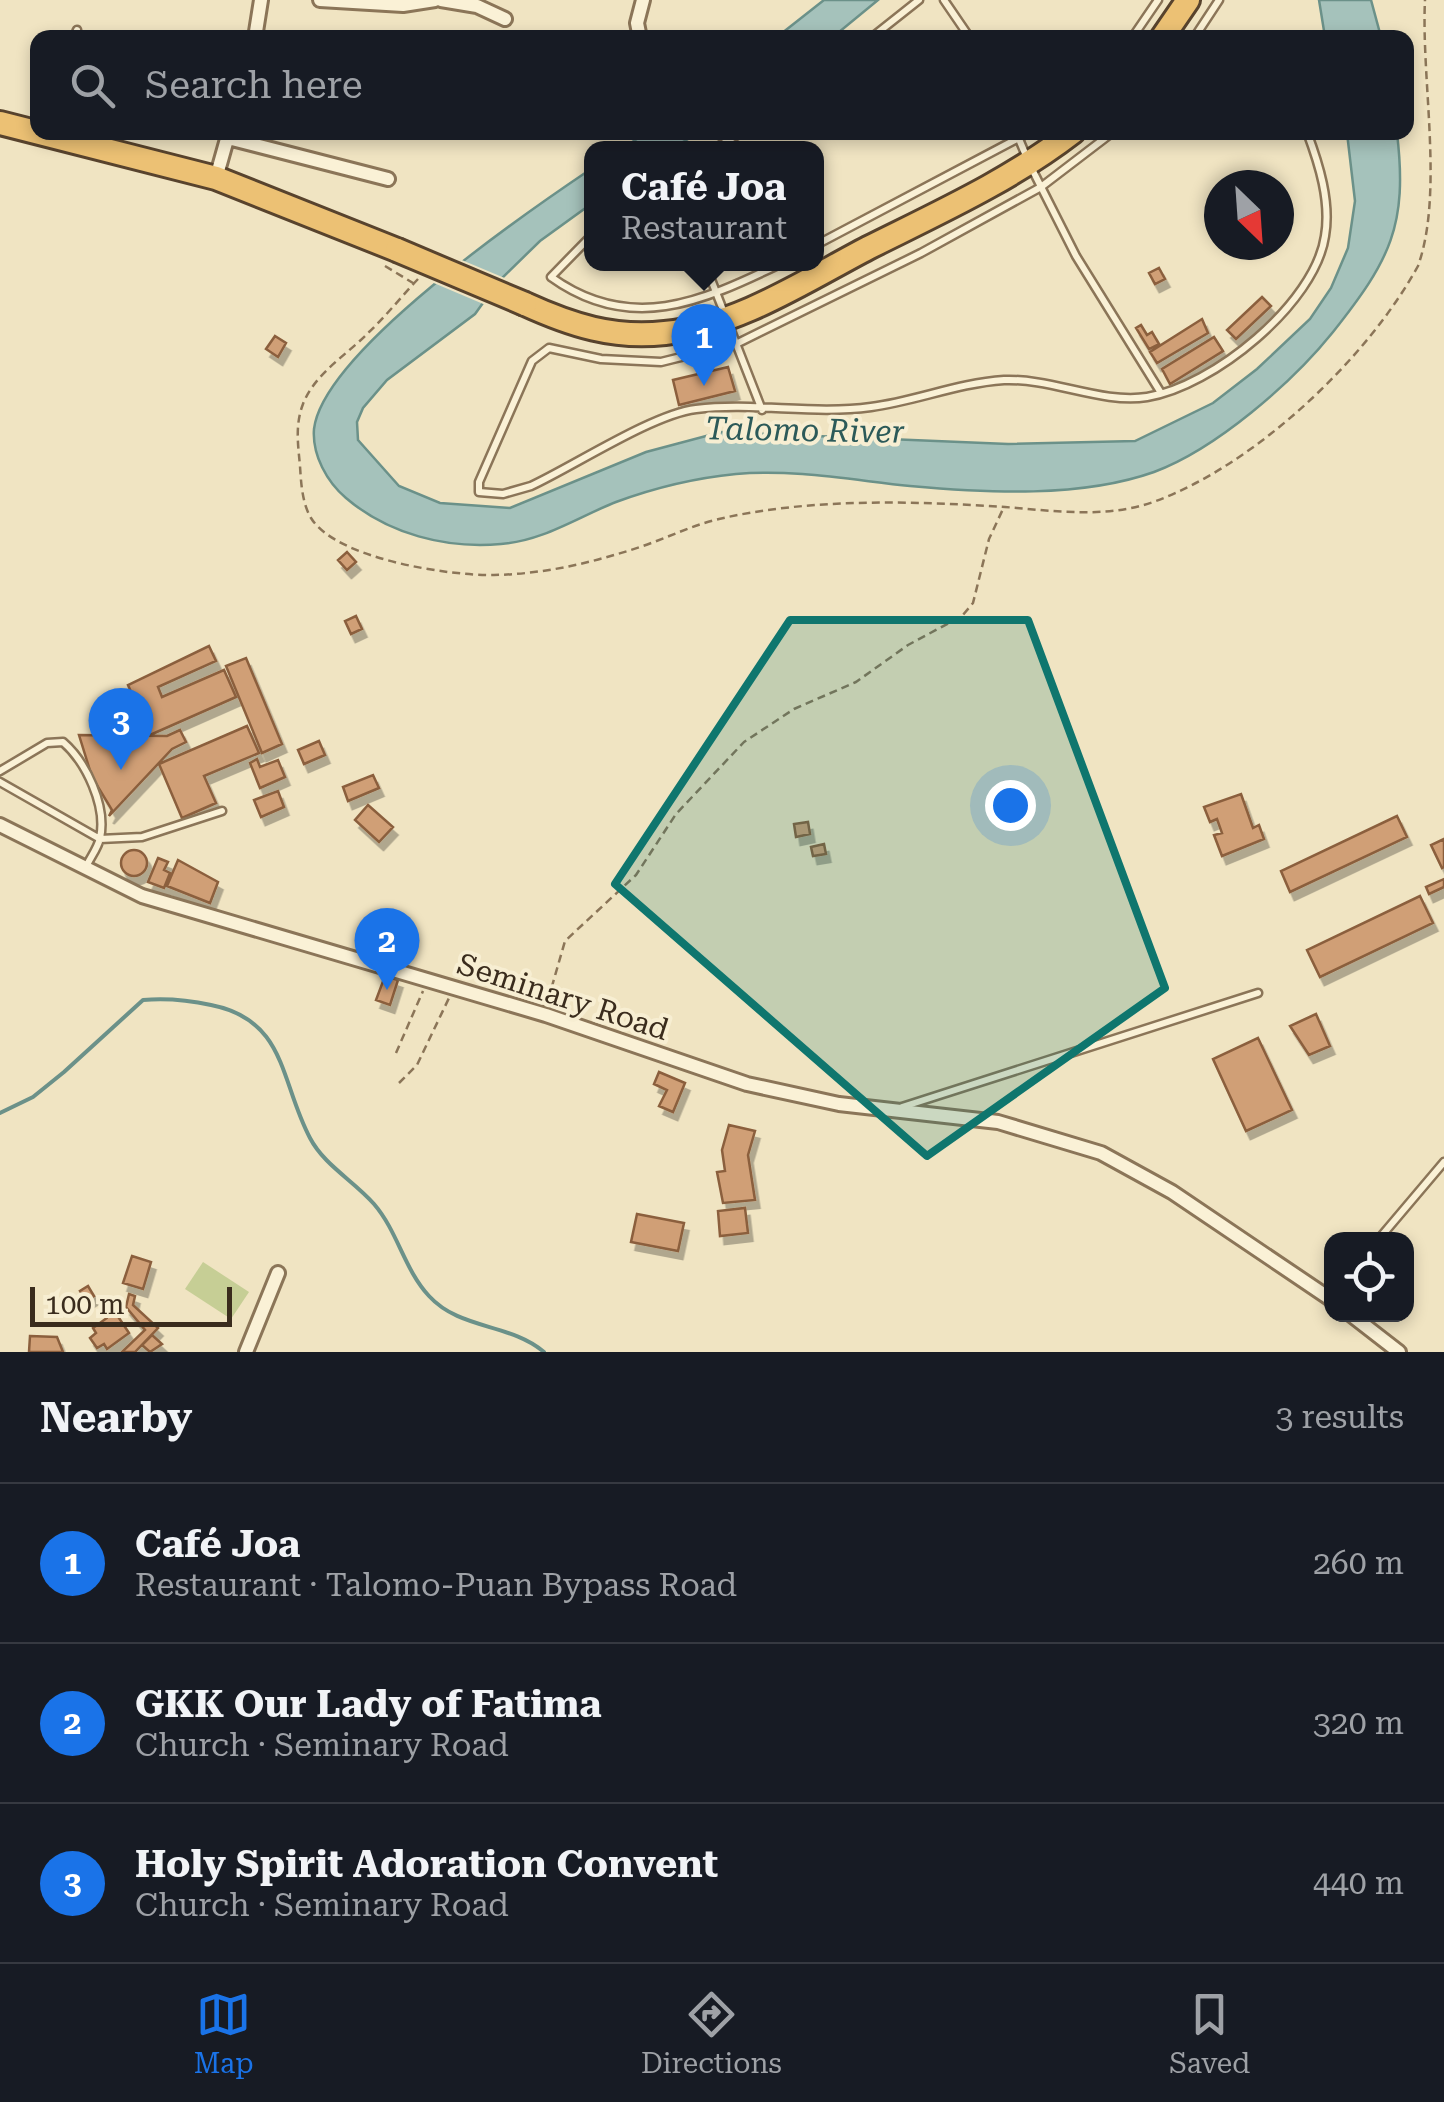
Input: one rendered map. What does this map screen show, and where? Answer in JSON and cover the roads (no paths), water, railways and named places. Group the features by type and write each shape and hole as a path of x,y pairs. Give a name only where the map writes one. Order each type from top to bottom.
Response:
{"highway":[{"path":"1167,30 1188,0"},
{"path":"0,124 30,126"},
{"path":"83,140 216,178 388,256 566,322 609,333 670,333 727,317 818,271"},
{"path":"824,268 1030,164 1063,140"}],"street":[{"path":"256,30 261,0"},
{"path":"320,0 403,5 438,0 477,6 505,18"},
{"path":"638,30 643,0"},
{"path":"216,178 227,140"},
{"path":"246,140 388,179"},
{"name":"Seminary Road","path":"0,825 142,896 546,1015 746,1084 801,1098 998,1122 1101,1153 1172,1192 1324,1293"},
{"path":"246,1352 278,1273"},
{"path":"1360,1322 1399,1352"}],"lane":[{"path":"880,30 918,0"},
{"path":"944,0 965,30"},
{"path":"1137,30 1158,0"},
{"path":"1199,30 1219,0"},
{"path":"824,241 1011,140"},
{"path":"1020,140 1076,256 1161,393"},
{"path":"1103,140 1040,188 738,343 661,362 630,362 557,349 542,351 532,361 478,489 482,494 503,494 532,486 683,412 870,408 948,387 1004,380 1132,398 1161,393 1198,379 1250,345 1272,324 1319,258 1325,237 1324,198 1310,140"},
{"path":"584,242 568,255 552,277 587,301 650,308 717,292 764,271"},
{"path":"708,271 762,410"},
{"path":"0,771 47,744 62,742 76,753 101,808 100,839 85,868"},
{"path":"0,782 100,839 142,837 222,811"},
{"path":"893,1109 1258,992"},
{"path":"1385,1232 1444,1162"}],"water":[{"path":"824,0 878,0 842,30 786,30"},
{"path":"1319,0 1371,0 1379,30 1324,30"},
{"path":"1348,140 1398,140 1400,193 1390,240 1369,284 1333,332 1275,393 1227,431 1178,461 1126,480 1065,490 1002,492 801,474 736,474 645,492 531,538 480,545 439,541 380,521 339,492 318,458 314,429 326,397 352,362 432,286 584,174 584,209 540,241 498,282 475,314 387,380 363,408 357,422 358,440 399,486 440,503 510,508 646,452 721,432 1008,444 1135,441 1213,403 1257,369 1310,319 1331,288 1348,248 1355,201"}],"waterway":[{"path":"0,1113 33,1097 143,1000 194,1002 236,1013 268,1039 316,1148 374,1204 429,1296 455,1315 516,1336 544,1352"}],"place":[{"name":"Café Joa","path":"704,386"},
{"name":"Holy Spirit Adoration Convent","path":"121,770"},
{"name":"GKK Our Lady of Fatima","path":"387,990"}],"water label":[{"name":"Talomo River","path":"805,430"}]}
